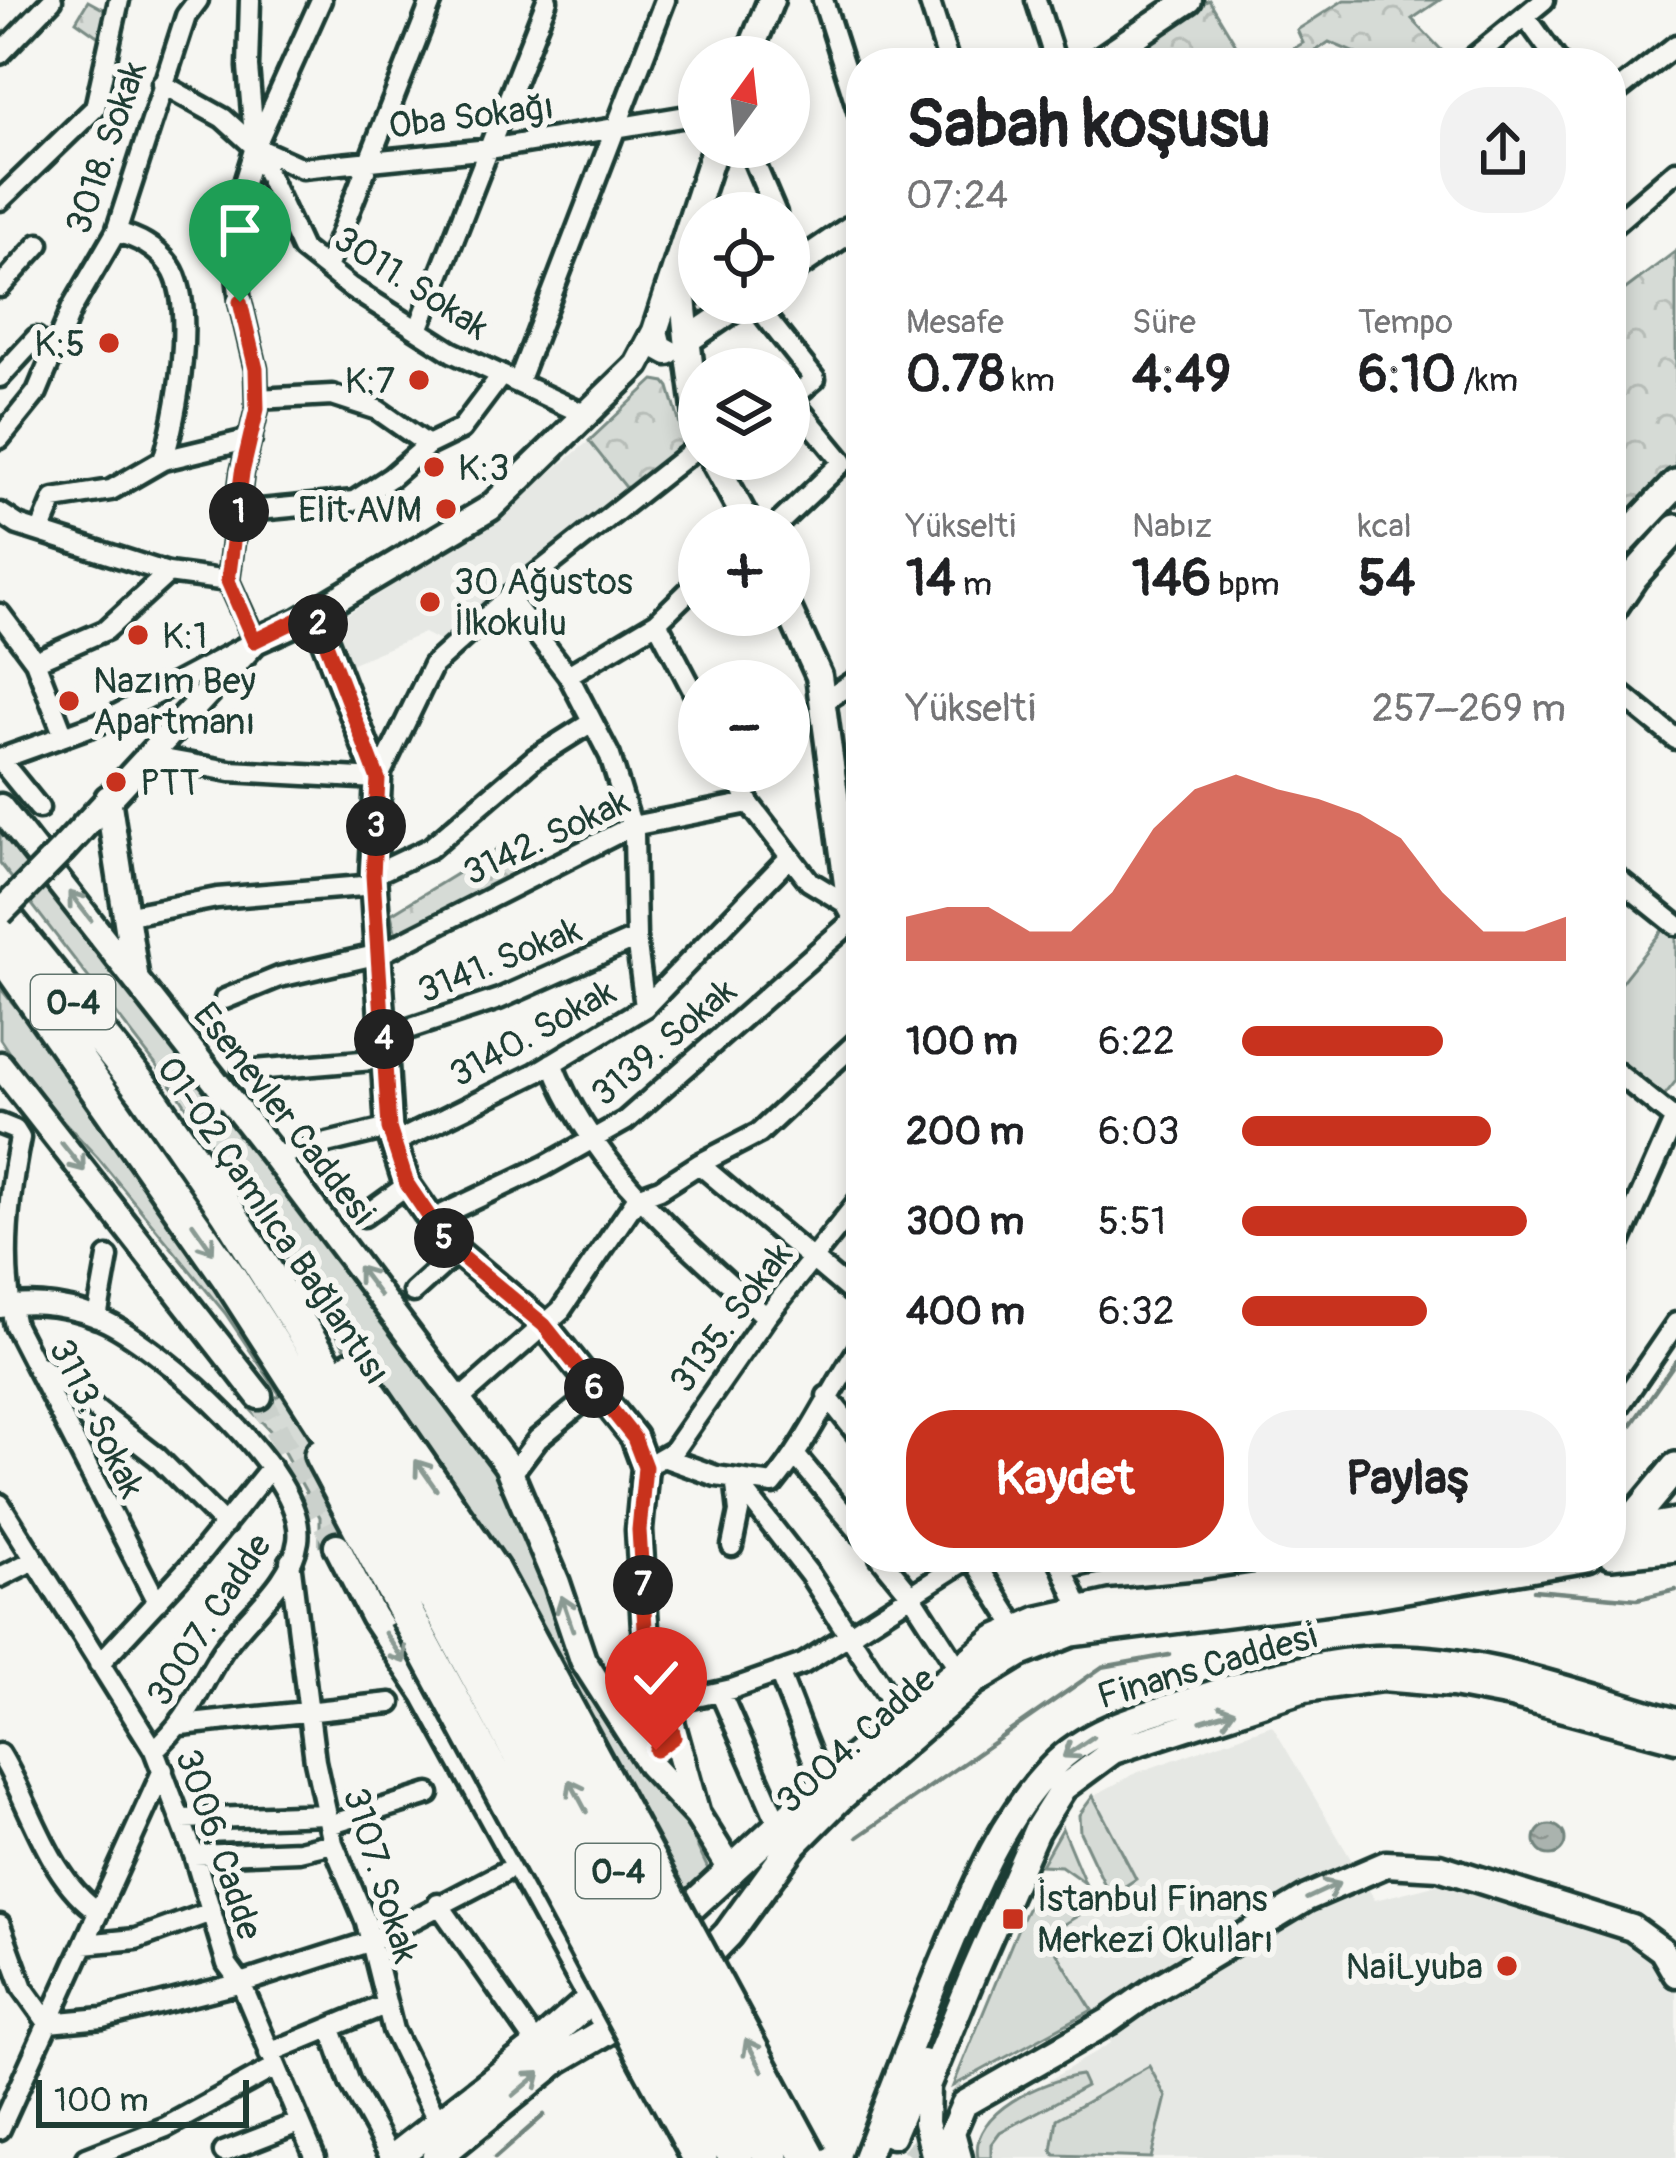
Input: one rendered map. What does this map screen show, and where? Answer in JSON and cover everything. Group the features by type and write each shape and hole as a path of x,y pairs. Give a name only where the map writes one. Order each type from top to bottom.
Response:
{"highway":[{"name":"O1-O2 Çamlıca Bağlantısı","path":"4,924 146,1093 228,1211 450,1593"},
{"name":"O1-O2 Çamlıca Bağlantısı","path":"4,924 112,1107 450,1593"},
{"path":"0,977 112,1107"},
{"path":"450,1593 700,2158"},
{"path":"450,1593 809,2158"},
{"name":"O-4","path":"450,1593 736,2158"},
{"name":"O-4","path":"450,1593 772,2158"}],"main road":[{"path":"1626,537 1676,484"},
{"path":"1626,588 1676,529"},
{"path":"1626,1527 1676,1467"},
{"path":"1626,1537 1676,1523"},
{"path":"1626,1541 1676,1547"},
{"path":"1349,1574 1354,1572"},
{"path":"1349,1574 1376,1572"},
{"name":"3004. Cadde","path":"436,2158 558,2059 647,2008 700,1965 794,1843 839,1798 973,1681 1019,1653 1072,1632 1422,1572"},
{"name":"3004. Cadde","path":"392,2158 440,2126 592,2000 823,1785 995,1640 1110,1604 1349,1574"},
{"name":"Esenevler Caddesi","path":"732,1871 747,1904"}],"street":[{"path":"0,54 52,0"},
{"path":"0,200 95,108 119,0"},
{"name":"3018. Sokak","path":"0,438 37,392 72,308 116,232 186,16 198,0"},
{"path":"250,0 248,67 255,147"},
{"path":"254,641 228,581 257,399 231,225 255,147 321,0"},
{"path":"327,268 431,0"},
{"path":"418,330 547,0"},
{"path":"239,512 354,501 391,478 428,445 460,429 509,379 665,0"},
{"path":"756,36 770,0"},
{"path":"823,0 846,73"},
{"path":"929,0 944,48"},
{"path":"1036,0 1051,48"},
{"path":"1112,48 1154,10 1189,0"},
{"path":"1486,48 1544,0"},
{"path":"1525,16 1548,48"},
{"path":"1626,84 1676,45"},
{"path":"162,85 223,118 255,147"},
{"name":"Oba Sokağı","path":"255,147 302,168 488,149 678,118"},
{"name":"3011. Sokak","path":"255,147 302,249 418,330 588,416"},
{"path":"678,348 679,266 709,168"},
{"path":"1626,214 1676,171"},
{"path":"810,250 846,230"},
{"path":"116,232 146,241 172,268 184,311 176,422 163,460"},
{"path":"0,286 39,244"},
{"path":"39,808 0,760 104,722 314,612 490,508 675,336 701,324"},
{"path":"772,324 791,348"},
{"path":"0,377 35,338"},
{"path":"257,399 332,394 377,410 428,445"},
{"path":"798,504 843,462 810,423"},
{"path":"40,530 54,499 111,490 163,460 251,440"},
{"path":"378,779 433,665 508,597 678,480"},
{"path":"0,513 18,525 168,573 228,581"},
{"path":"35,661 106,630 168,573"},
{"path":"508,597 568,675 610,756 632,826 636,938 645,1007"},
{"path":"568,675 657,622 678,602"},
{"path":"314,612 378,779 374,880 391,1136 407,1184 431,1220 457,1252 544,1325 654,1462 772,1484 796,1456 846,1367"},
{"path":"0,614 35,661 64,736"},
{"path":"657,622 678,662"},
{"path":"801,636 819,676 846,822"},
{"path":"4,924 108,798 254,641"},
{"path":"822,704 846,687"},
{"path":"1626,698 1676,739"},
{"path":"125,916 217,898 374,880 430,848 535,758 592,722"},
{"path":"147,757 230,771 378,779"},
{"path":"744,792 809,880 846,910"},
{"path":"108,798 135,977"},
{"name":"3142. Sokak","path":"225,1000 279,977 380,954 632,826 749,803"},
{"name":"Esenevler Caddesi","path":"0,807 274,1156 511,1475 584,1660 641,1751 697,1816 732,1871"},
{"name":"3140. Sokak","path":"274,1156 391,1136 552,1063 645,1007 790,857"},
{"path":"1626,885 1676,925"},
{"name":"3139. Sokak","path":"431,1220 625,1121 846,925"},
{"name":"3141. Sokak","path":"243,1071 385,1048 636,938"},
{"path":"459,1400 544,1325 586,1279 602,1246 638,1197 759,1133 846,1052"},
{"path":"552,1063 567,1104 638,1197 766,1317"},
{"path":"0,1065 259,1396"},
{"path":"1626,1080 1676,1118 1626,1229"},
{"name":"3113. Sokak","path":"0,1124 16,1130 20,1138 4,1197 4,1306 157,1602"},
{"path":"699,1164 846,1288"},
{"path":"364,1216 407,1184"},
{"name":"3135. Sokak","path":"654,1462 674,1451 766,1317 846,1217"},
{"path":"413,1292 457,1252"},
{"path":"4,1306 49,1306 97,1318 108,1257"},
{"name":"3007. Cadde","path":"97,1318 144,1348 236,1421 297,1511 298,1544 283,1575 222,1652 181,1725 154,1750"},
{"path":"1626,1396 1676,1323"},
{"path":"38,1365 157,1457 225,1525"},
{"path":"511,1475 538,1439 596,1391"},
{"path":"826,1396 846,1421"},
{"path":"796,1456 846,1516"},
{"path":"654,1462 639,1530 645,1628 697,1816"},
{"path":"99,1664 271,1467"},
{"path":"732,1546 739,1512 736,1480"},
{"path":"736,1480 852,1636 902,1717"},
{"name":"3006. Cadde","path":"0,1504 154,1750 182,1819 227,1964 241,1982 315,2158"},
{"path":"337,1546 373,1616 425,1694 601,2016 614,2024"},
{"path":"0,1577 34,1560"},
{"name":"3107. Sokak","path":"290,1561 330,1827 372,1941 393,2030 440,2126"},
{"path":"892,1572 959,1669"},
{"path":"665,1704 720,1692 803,1664 949,1572"},
{"path":"981,1572 1018,1630"},
{"path":"1065,1572 1081,1612"},
{"name":"Finans Caddesi","path":"866,2158 968,1901 1003,1829 1052,1766 1084,1741 1125,1721 1210,1694 1319,1666 1378,1658 1478,1667 1676,1721"},
{"path":"779,1672 823,1785"},
{"name":"Finans Caddesi","path":"879,2158 1003,1873 1035,1818 1063,1788 1113,1750 1305,1689 1382,1678 1511,1695 1676,1739"},
{"path":"720,1692 778,1826"},
{"path":"181,1725 392,1703"},
{"path":"641,1751 656,1750 674,1737"},
{"path":"0,1754 48,1851 86,1904 99,1912"},
{"path":"0,2129 163,1770"},
{"name":"Finans Caddesi","path":"935,2158 926,2122 928,2086 1036,1831 1063,1788"},
{"path":"194,1855 299,1851 330,1827 429,1794"},
{"path":"182,1819 330,1827"},
{"path":"970,2089 1150,1992 1307,1898 1386,1864 1438,1867 1632,1928 1662,1950 1676,1974"},
{"path":"48,2023 103,2018 372,1941 504,1872"},
{"path":"438,1904 538,2046"},
{"path":"84,1943 136,1939 212,1912"},
{"path":"0,1924 22,1988 48,2023"},
{"path":"959,2158 952,2132 964,2104 1109,2021 1150,1992"},
{"path":"87,2158 166,2127 272,2060 385,2005"},
{"path":"331,2029 350,2083 392,2158"},
{"path":"224,2152 298,2122"}],"shaded area":[{"path":"589,441 628,490 443,643 424,633 348,665 336,621 481,530"},
{"path":"1272,1725 1375,1900 1438,1884 1621,1933 1653,1949 1676,1988 1676,2158 978,2158 978,2135 993,2114 1111,2043 1046,1935 1136,1879 1093,1796 1136,1773"}],"green space":[{"path":"1209,0 1238,48 1127,48"},
{"path":"1344,0 1440,0 1412,19 1440,48 1343,48 1329,42 1320,48 1295,48 1303,43 1297,30"},
{"path":"88,1 110,13 100,38 76,21"},
{"path":"1676,251 1676,475 1626,527 1626,289"},
{"path":"654,380 669,387 678,418 678,451 628,490 589,441"},
{"path":"0,817 475,1436 502,1483 587,1694 638,1771 686,1823 710,1873 607,1965 345,1532 320,1545 320,1517 275,1436 251,1410 280,1395 225,1313 98,1158 31,1086 0,1039 0,988 97,1104 258,1336 403,1436 179,1095 0,863"},
{"path":"502,846 519,880 400,951 391,914"},
{"path":"1664,928 1676,937 1676,1081 1664,1096 1626,1066 1626,976"},
{"path":"1093,1796 1136,1879 1110,1896 1080,1832 1079,1815"},
{"path":"1062,1828 1085,1883 1061,1866 1041,1865"},
{"path":"1049,1889 1065,1894 1079,1915 1046,1935 1092,2010 953,2086 1021,1921 1033,1897"},
{"path":"1149,2066 1166,2097 1151,2158 1055,2155 1057,2119"},
{"path":"1081,2075 1086,2086 1000,2132 991,2144 991,2158 978,2158 978,2141 997,2113 1030,2091"}],"water":[{"path":"1550,1825 1561,1829 1565,1840 1561,1851 1550,1855 1539,1851 1535,1840 1539,1829"}],"waterway":[{"path":"1626,1432 1676,1361"},
{"path":"1534,1590 1637,1599 1676,1590"},
{"path":"858,1837 1102,1667 1169,1655"},
{"path":"495,2158 544,2115"}],"tunnel":[{"path":"259,1396 337,1546"},
{"path":"912,2158 968,2091"}],"place":[{"name":"K:5","path":"109,343"},
{"name":"K:7","path":"419,380"},
{"name":"K:3","path":"434,467"},
{"name":"Elit AVM","path":"446,509"},
{"name":"30 Ağustos İlkokulu","path":"430,602"},
{"name":"K:1","path":"138,635"},
{"name":"Nazım Bey Apartmanı","path":"69,701"},
{"name":"PTT","path":"116,782"},
{"name":"İstanbul Finans Merkezi Okulları","path":"1013,1919"},
{"name":"NaiLyuba","path":"1507,1966"}],"route":[{"path":"240,302 256,369 257,409 242,473 228,581 254,641 314,612 378,779 373,875 389,1128 407,1184 449,1246 544,1325 634,1438 645,1467 639,1530 645,1628 674,1737 656,1750"}]}
